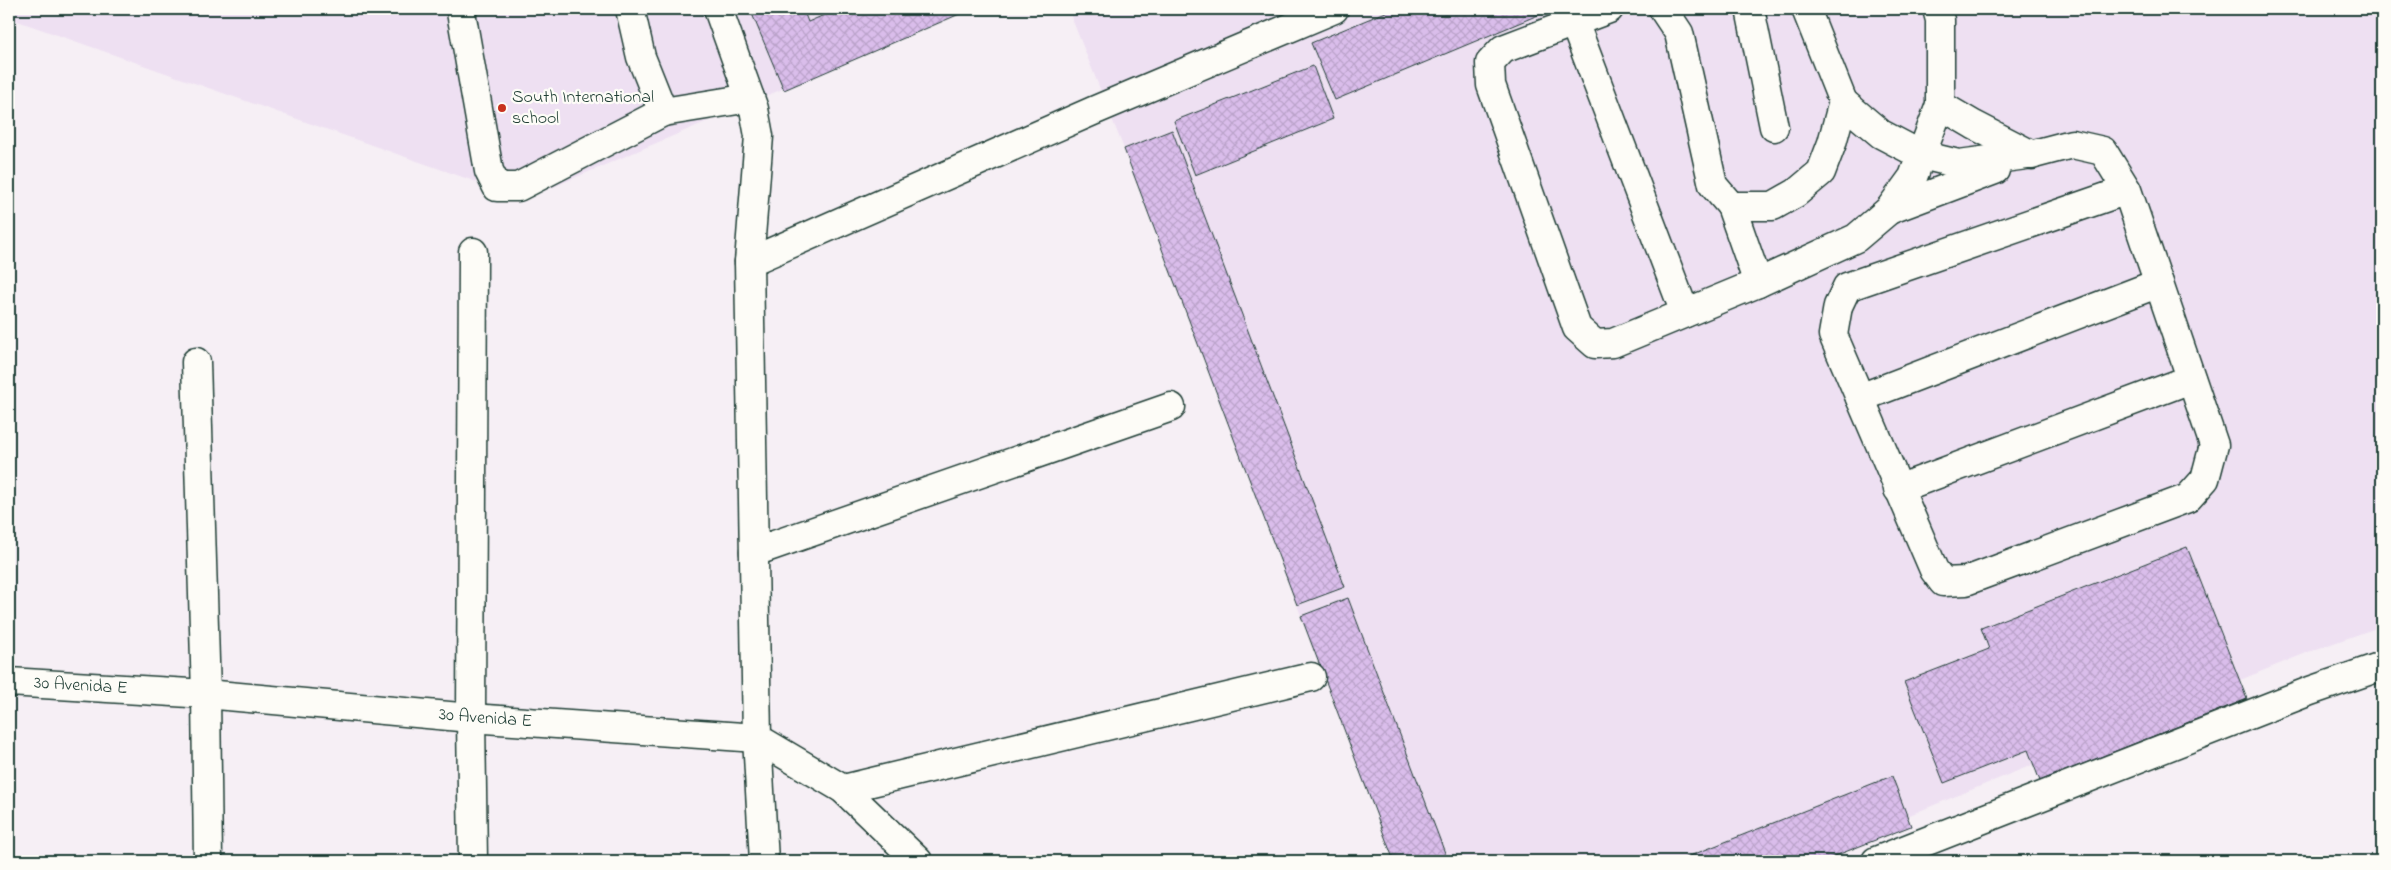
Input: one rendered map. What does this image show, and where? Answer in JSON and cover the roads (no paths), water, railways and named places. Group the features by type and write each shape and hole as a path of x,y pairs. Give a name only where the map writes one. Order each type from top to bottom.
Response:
{"street":[{"path":"463,9 489,171 497,187 518,187 663,112 750,98"},
{"path":"630,9 641,57 663,112"},
{"path":"718,9 750,98 759,136 749,262 757,738 764,861"},
{"path":"749,262 1093,111 1334,9"},
{"path":"1609,9 1503,49 1490,63 1491,86 1577,328 1595,344 1613,343 1758,283 1856,238 1889,210 1913,177 1940,105 1940,20 1937,9"},
{"path":"1663,9 1679,33 1713,185 1731,206 1758,283"},
{"path":"1750,9 1774,127"},
{"path":"1806,9 1844,102 1881,134 1921,155 1959,164 2034,154"},
{"path":"1574,22 1686,313"},
{"path":"1731,206 1773,206 1796,194 1821,172 1832,144 1844,102"},
{"path":"1940,105 1974,125 2034,154"},
{"path":"1889,210 2034,154 2072,144 2103,150 2127,190 2214,446 2205,479 2188,498 1966,581 1943,582 1934,570 1833,335 1838,306 1848,287 2127,190"},
{"path":"473,252 471,718 473,861"},
{"path":"1860,398 2159,283"},
{"path":"196,362 206,694 208,861"},
{"path":"1898,489 2191,379"},
{"path":"754,552 1171,407"},
{"path":"1876,861 2310,691 2382,666"},
{"path":"843,789 1311,677"},
{"name":"30 Avenida E","path":"9,682 206,694 471,718 757,738 843,789 918,861"}],"place":[{"name":"South International school","path":"502,108"}]}
